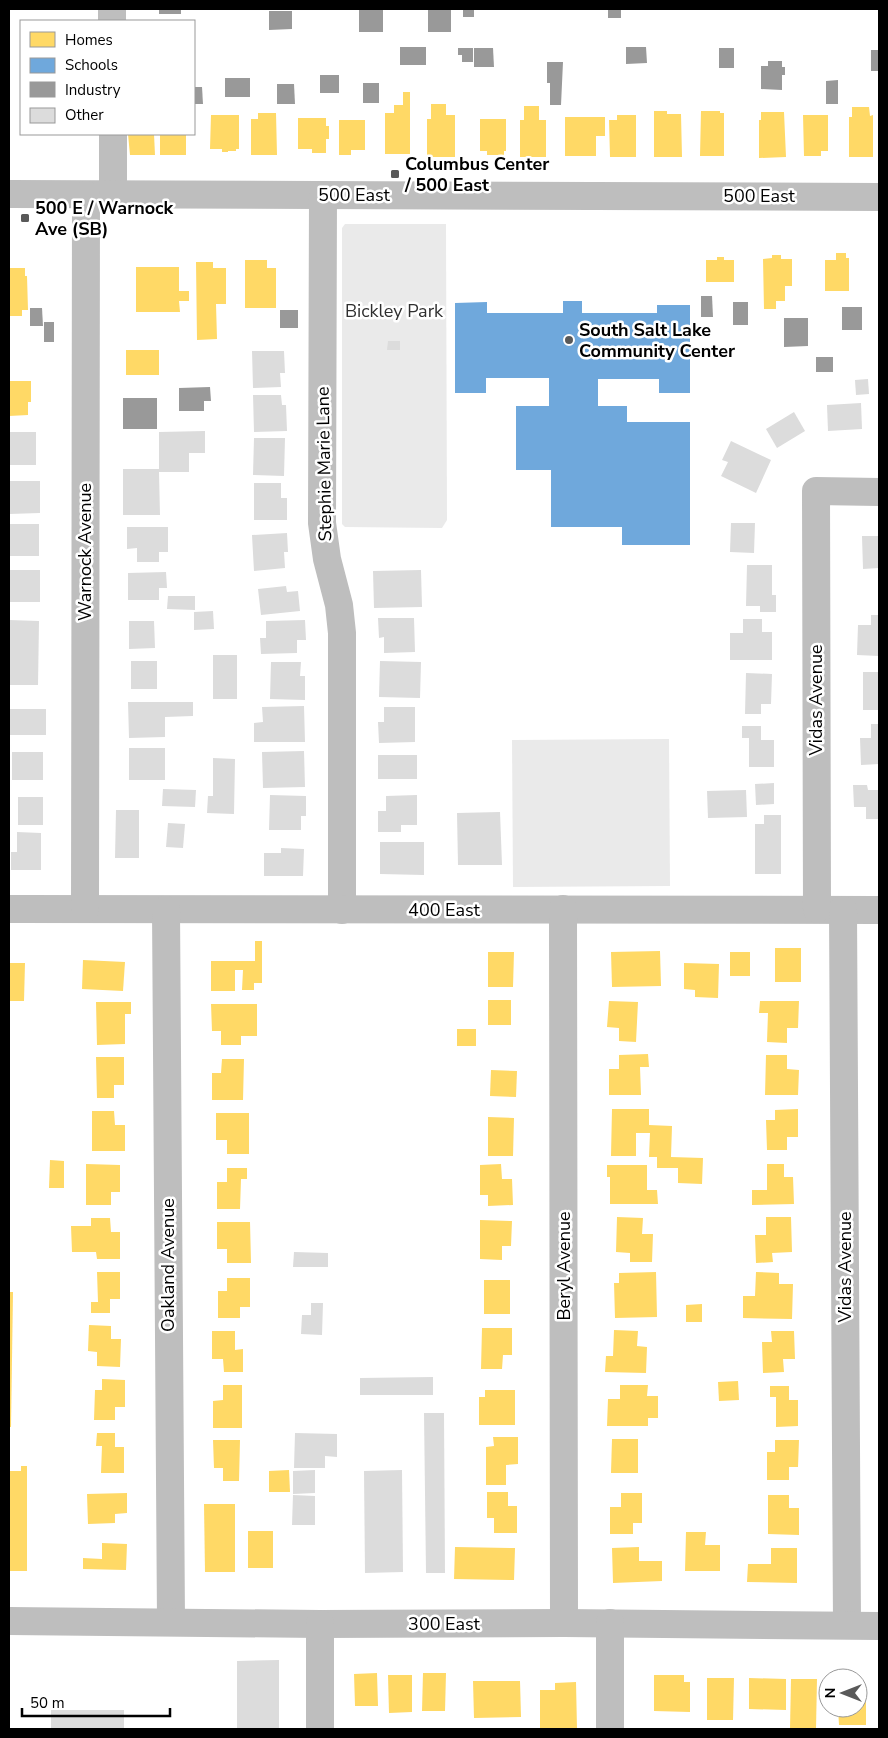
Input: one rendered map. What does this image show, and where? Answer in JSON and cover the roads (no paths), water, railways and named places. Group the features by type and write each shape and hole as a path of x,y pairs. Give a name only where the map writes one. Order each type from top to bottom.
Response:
{"street":[{"path":"113,135 113,195"},
{"name":"500 East","path":"9,194 879,197"},
{"name":"Warnock Avenue","path":"85,909 86,195"},
{"name":"Stephie Marie Lane","path":"323,195 322,523 327,558 339,605 342,633 342,910"},
{"name":"Vidas Avenue","path":"847,1625 830,909 816,491 879,492"},
{"name":"400 East","path":"9,909 879,910"},
{"name":"Beryl Avenue","path":"563,909 564,1623"},
{"name":"Oakland Avenue","path":"166,910 171,1621"},
{"name":"300 East","path":"9,1621 879,1626"},
{"path":"610,1623 610,1729"},
{"path":"320,1624 320,1729"}],"place":[{"name":"Columbus Center / 500 East","path":"395,174"},
{"name":"500 E / Warnock Ave (SB)","path":"25,218"},
{"name":"South Salt Lake Community Center","path":"569,340"}],"park label":[{"name":"Bickley Park","path":"394,311"}]}
